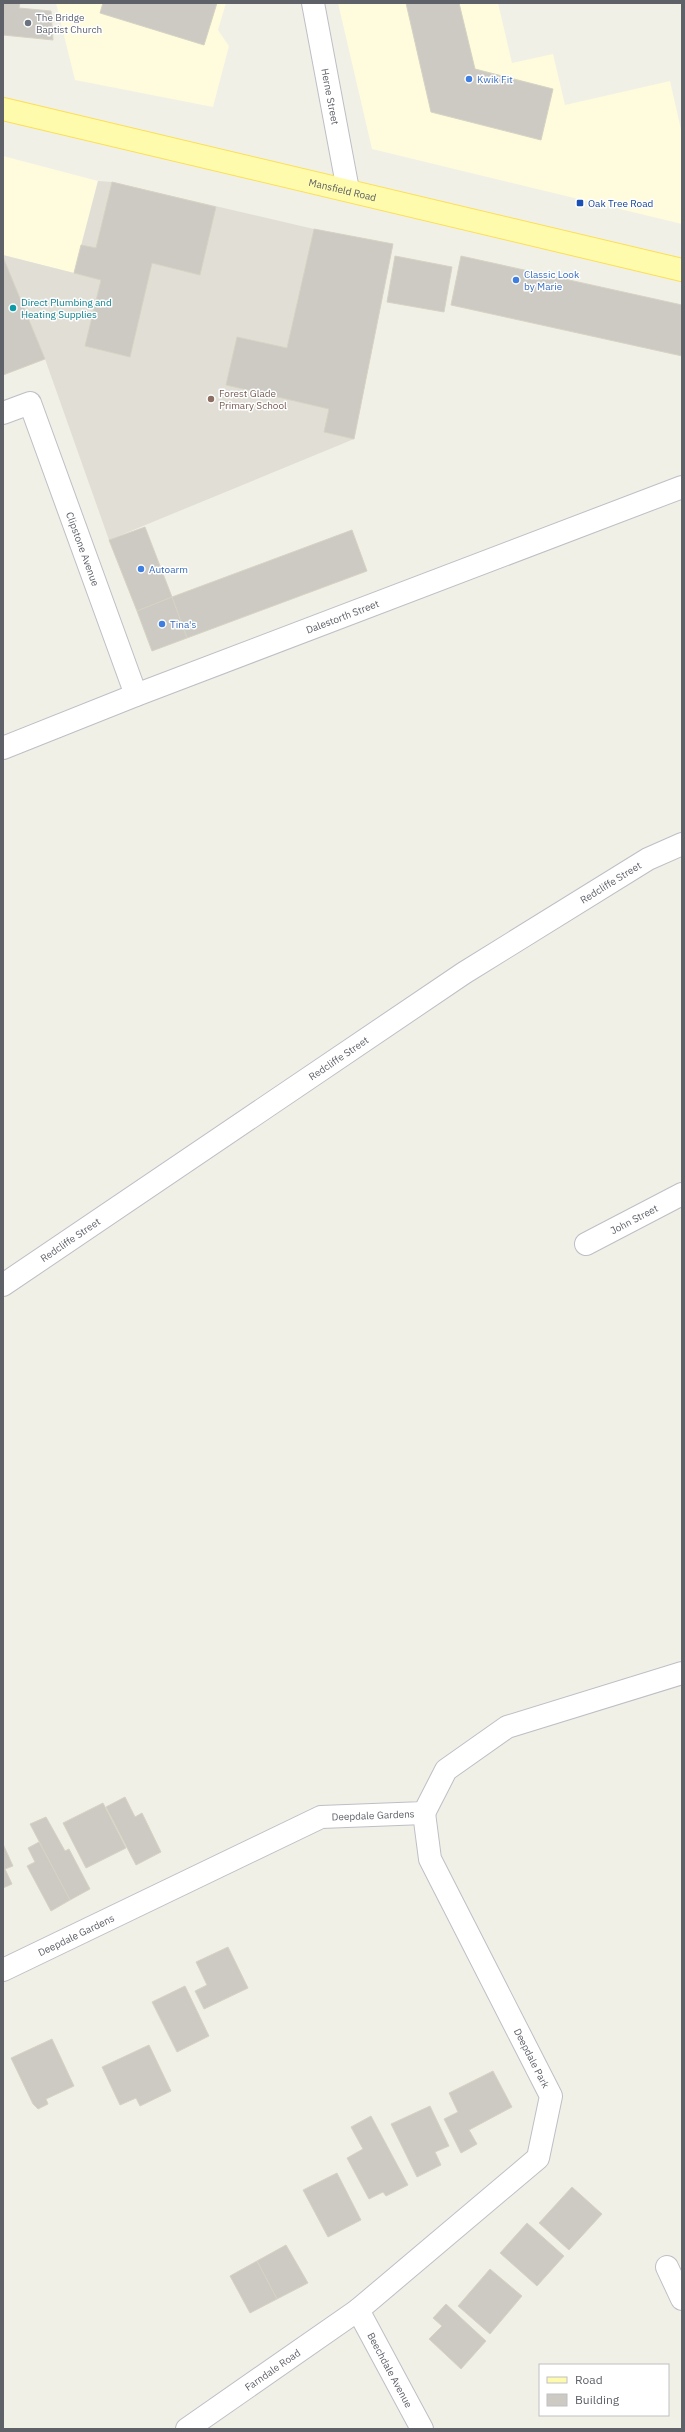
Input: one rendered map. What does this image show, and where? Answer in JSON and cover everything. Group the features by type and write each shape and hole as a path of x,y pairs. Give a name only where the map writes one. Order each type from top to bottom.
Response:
{"main road":[{"name":"Mansfield Road","path":"3,109 682,270"}],"street":[{"name":"Herne Street","path":"313,3 348,190"},
{"name":"Clipstone Avenue","path":"3,413 30,403 136,695"},
{"name":"Dalestorth Street","path":"3,748 136,695 682,487"},
{"name":"Redcliffe Street","path":"3,1284 464,972 648,859 682,844"},
{"name":"John Street","path":"586,1244 682,1194"},
{"name":"Deepdale Gardens","path":"3,1970 321,1817 424,1813 446,1770 507,1727 682,1673"},
{"name":"Deepdale Park","path":"358,2310 538,2158 551,2096 430,1859 424,1813"},
{"path":"667,2267 682,2299"},
{"name":"Farndale Road","path":"187,2429 358,2310"},
{"name":"Beechdale Avenue","path":"358,2310 422,2429"}],"shaded area":[{"path":"56,3 226,3 218,30 229,46 213,107 75,80"},
{"path":"338,3 498,3 512,63 553,54 565,105 670,81 682,134 682,224 372,149"},
{"path":"3,156 98,181 74,273 3,255"},
{"name":"Forest Glade Primary School","path":"98,181 112,182 314,229 393,244 354,439 109,540 45,359 3,257 3,255 74,273"}],"building":[{"name":"The Bridge Baptist Church","path":"3,3 20,3 19,8 51,11 53,40 3,35"},
{"path":"103,3 217,3 204,45 100,13"},
{"name":"Kwik Fit","path":"406,3 459,3 475,69 553,89 541,140 431,112"},
{"path":"112,182 216,207 200,275 152,263 130,357 85,346 101,280 74,273 81,245 96,248"},
{"path":"314,229 393,244 354,439 324,432 329,409 226,385 237,337 287,348"},
{"path":"395,256 452,267 444,312 387,302"},
{"path":"461,256 682,305 682,356 451,305"},
{"name":"Direct Plumbing and Heating Supplies","path":"3,257 45,359 3,375"},
{"name":"Autoarm","path":"145,527 172,597 137,611 109,540"},
{"path":"352,530 367,571 187,638 172,597"},
{"name":"Tina's","path":"172,597 187,638 152,651 137,611"},
{"path":"125,1797 135,1817 142,1813 161,1852 136,1865 106,1807"},
{"path":"103,1803 126,1848 86,1868 63,1823"},
{"path":"46,1817 65,1851 69,1849 90,1889 70,1900 30,1824"},
{"path":"39,1842 70,1900 51,1911 27,1866 35,1862 28,1848"},
{"path":"3,1844 13,1866 5,1869 12,1884 3,1888"},
{"path":"228,1947 248,1988 204,2009 195,1991 207,1985 196,1962"},
{"path":"185,1986 209,2036 177,2052 152,2002"},
{"path":"52,2039 74,2086 46,2099 48,2104 38,2109 33,2104 11,2058"},
{"path":"149,2045 171,2091 140,2106 136,2098 120,2105 102,2067"},
{"path":"493,2071 512,2107 469,2130 477,2144 461,2153 444,2119 458,2112 449,2093"},
{"path":"430,2106 449,2146 435,2152 441,2165 417,2177 391,2124"},
{"path":"371,2116 408,2185 386,2196 383,2192 369,2199 347,2158 363,2149 351,2127"},
{"path":"337,2173 361,2220 328,2237 303,2190"},
{"path":"572,2187 602,2214 569,2250 539,2223"},
{"path":"527,2223 564,2256 537,2286 500,2253"},
{"path":"286,2245 308,2283 277,2299 257,2261"},
{"path":"257,2261 277,2299 250,2313 230,2276"},
{"path":"490,2269 522,2296 490,2334 458,2306"},
{"path":"446,2304 486,2341 461,2369 429,2339 442,2326 433,2318"}],"place":[{"name":"The Bridge Baptist Church","path":"28,23"},
{"name":"Kwik Fit","path":"469,79"},
{"name":"Oak Tree Road","path":"580,203"},
{"name":"Classic Look by Marie","path":"516,280"},
{"name":"Direct Plumbing and Heating Supplies","path":"13,308"},
{"name":"Forest Glade Primary School","path":"211,399"},
{"name":"Autoarm","path":"141,569"},
{"name":"Tina's","path":"162,624"}]}
